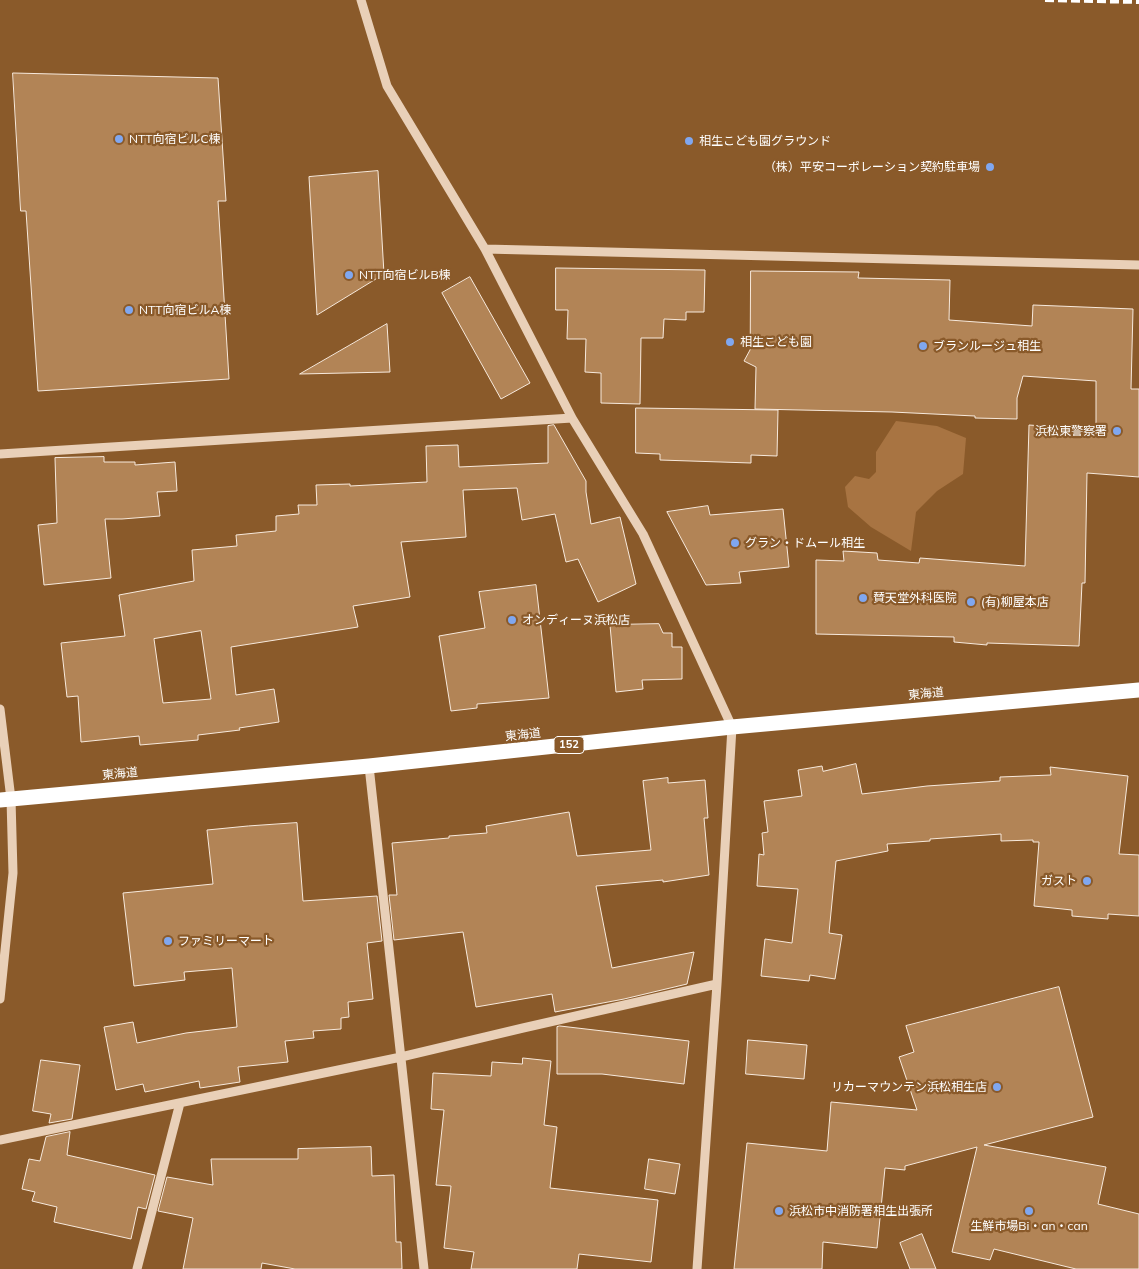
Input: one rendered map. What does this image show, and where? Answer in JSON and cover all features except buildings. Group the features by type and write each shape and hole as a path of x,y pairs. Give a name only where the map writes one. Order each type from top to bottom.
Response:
{"highway":[{"name":"東海道","path":"6,800 369,766 732,727 1139,690"}],"street":[{"path":"361,0 388,86 485,249 572,418 643,534 732,727 717,984 697,1269"},
{"path":"485,249 1139,265"},
{"path":"0,454 572,418"},
{"path":"0,709 13,873 0,999"},
{"path":"369,766 424,1269"},
{"path":"0,1140 401,1057 717,984"},
{"path":"137,1269 180,1102"}],"shaded area":[{"path":"896,421 937,426 966,438 963,474 937,491 916,512 911,551 871,527 848,507 845,487 855,476 869,479 876,472 876,452"}],"railway":[{"path":"1045,0 1139,2"}],"place":[{"name":"NTT向宿ビルC棟","path":"119,139"},
{"name":"相生こども園グラウンド","path":"689,141"},
{"name":"（株）平安コーポレーション契約駐車場","path":"990,167"},
{"name":"NTT向宿ビルB棟","path":"349,275"},
{"name":"NTT向宿ビルA棟","path":"129,310"},
{"name":"相生こども園","path":"730,342"},
{"name":"ブランルージュ相生","path":"923,346"},
{"name":"浜松東警察署","path":"1117,431"},
{"name":"グラン・ドムール相生","path":"735,543"},
{"name":"賛天堂外科医院","path":"863,598"},
{"name":"(有)柳屋本店","path":"971,602"},
{"name":"オンディーヌ浜松店","path":"512,620"},
{"name":"ガスト","path":"1087,881"},
{"name":"ファミリーマート","path":"168,941"},
{"name":"リカーマウンテン浜松相生店","path":"997,1087"},
{"name":"浜松市中消防署相生出張所","path":"779,1211"},
{"name":"生鮮市場Bi・an・can","path":"1029,1211"}]}
